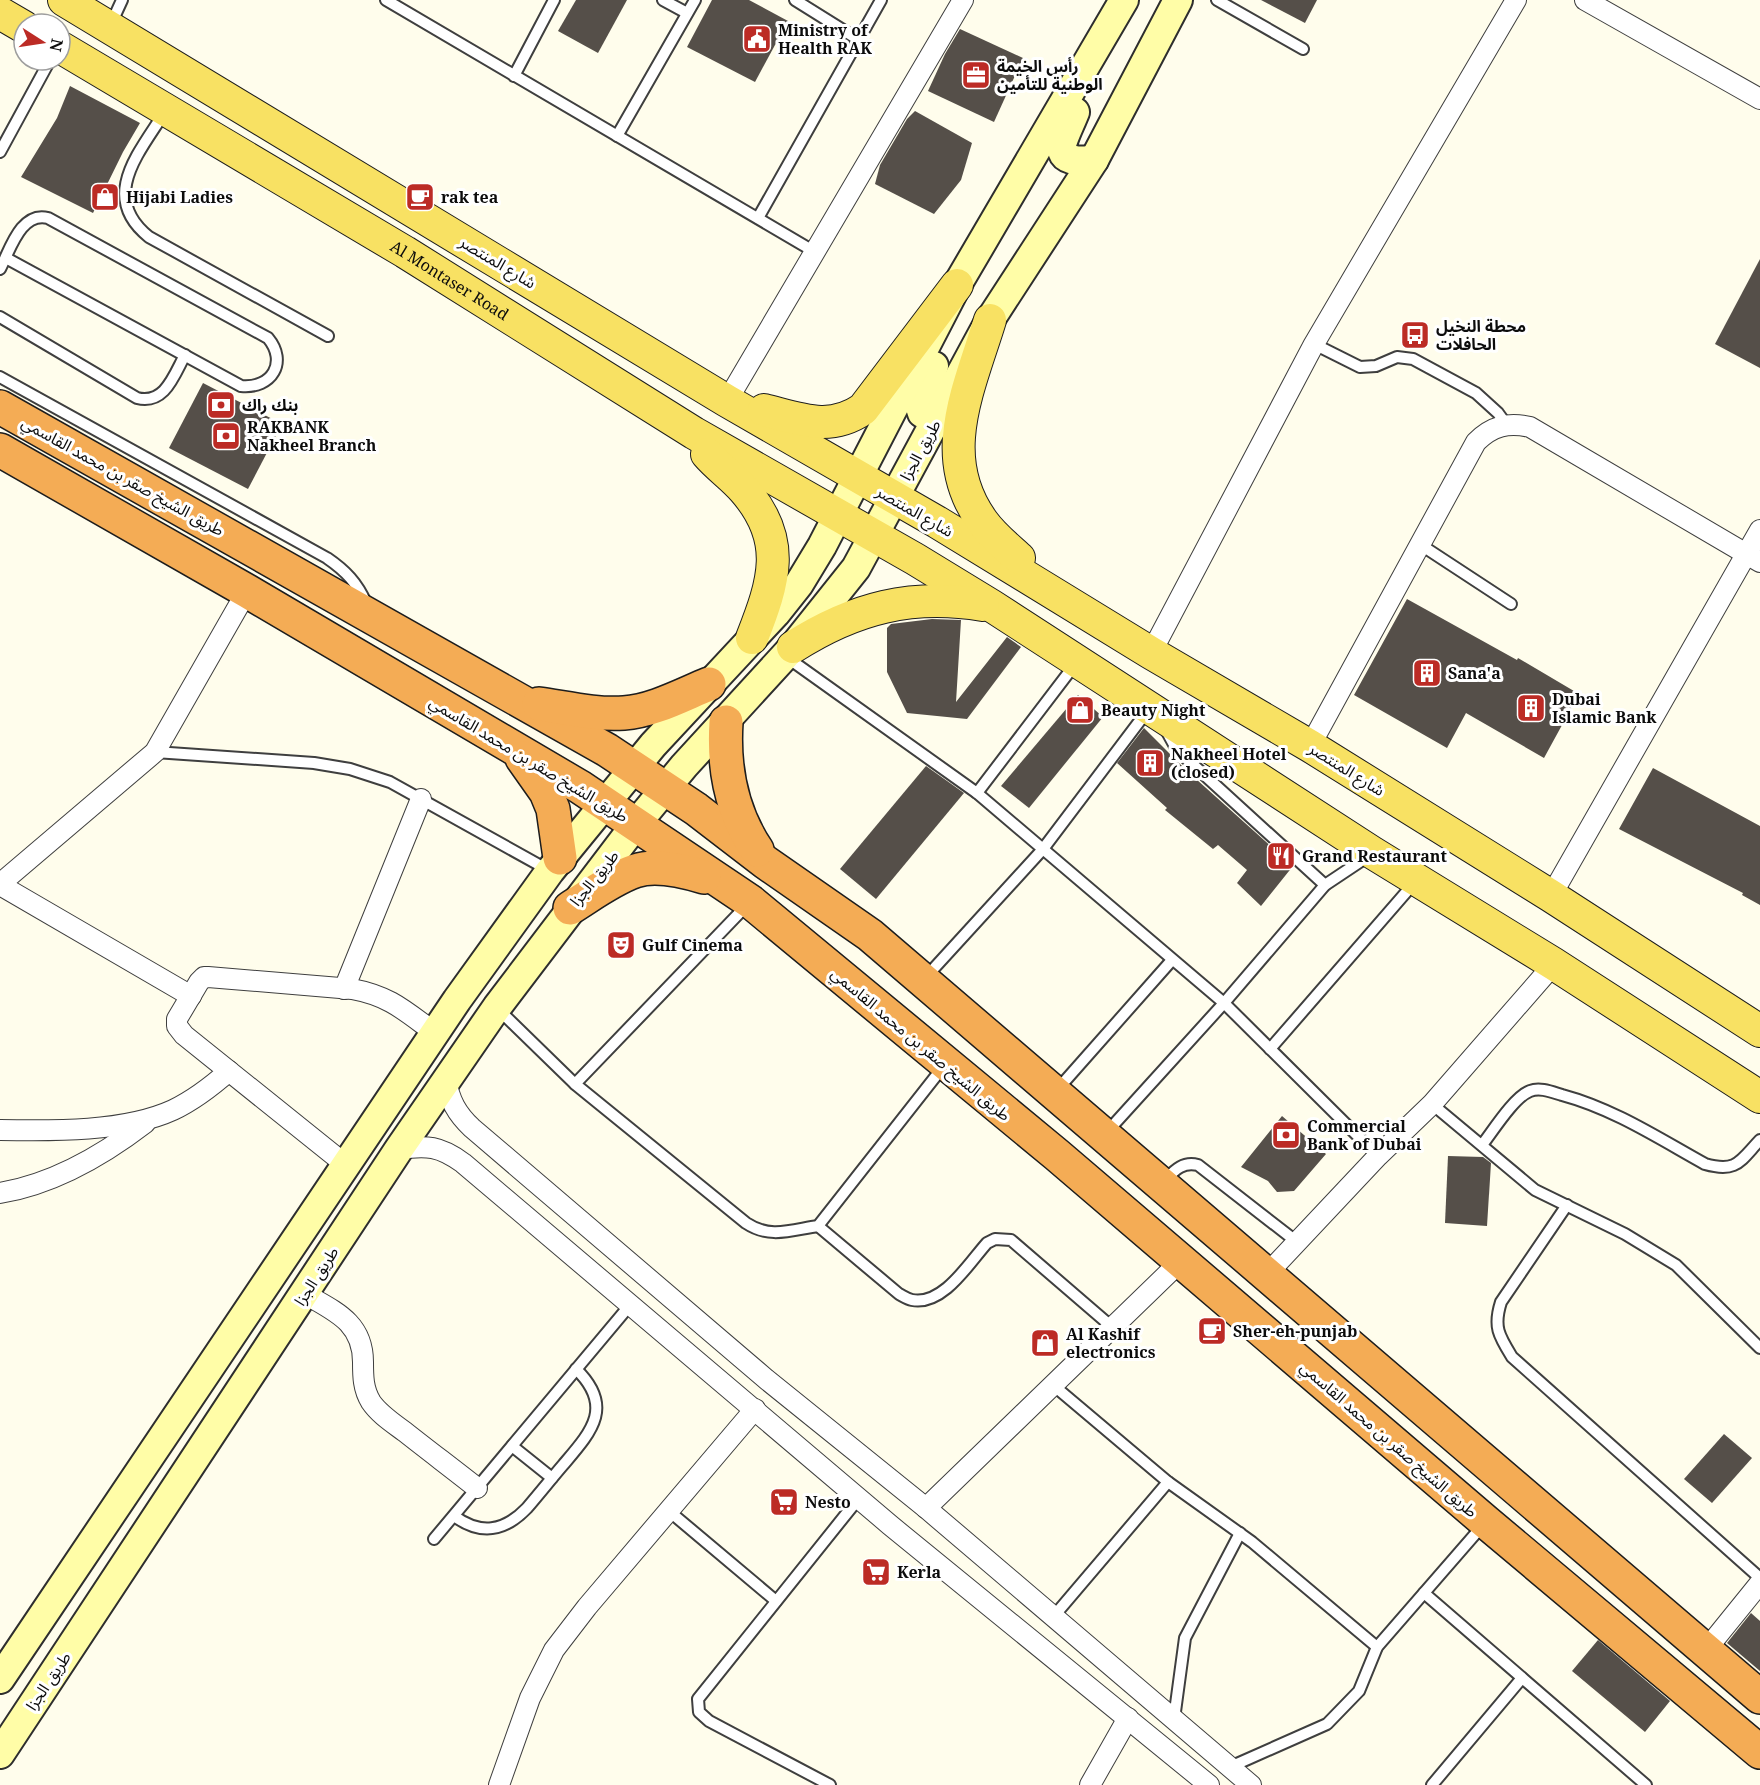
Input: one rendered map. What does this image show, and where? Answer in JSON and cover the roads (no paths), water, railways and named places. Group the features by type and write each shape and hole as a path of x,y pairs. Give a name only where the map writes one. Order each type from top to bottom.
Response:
{"highway":[{"name":"طريق الشيخ صقر بن محمد القاسمي","path":"0,407 607,750 696,809 765,862 870,935 1760,1697"},
{"name":"طريق الشيخ صقر بن محمد القاسمي","path":"0,450 247,591 516,750 605,804 739,893 1057,1155 1486,1522 1760,1752"},
{"path":"521,701 602,714 626,713 648,708 708,684"},
{"path":"726,722 726,765 729,787 749,839 765,862"},
{"path":"516,750 546,792 555,819 555,864"},
{"path":"570,908 603,887 636,871 670,869 739,893"}],"main road":[{"name":"شارع المنتصر","path":"64,0 116,13 728,401 1310,746 1760,1030"},
{"name":"طريق الجزا","path":"0,1754 399,1149 497,1007 636,824 789,652 856,568 937,422 990,320 1094,160 1178,0"},
{"path":"0,1679 435,1033 555,864 634,768 799,584 838,516 957,285 1107,32 1123,1"},
{"path":"1094,160 1075,162 1066,158 1061,148 1107,32"},
{"name":"Al Montaser Road","path":"72,54 405,252 694,433 838,516"},
{"path":"728,401 805,421 822,423 851,418 863,409 957,285"},
{"path":"990,320 960,416 957,437 962,480 971,503 984,523 1000,541 1069,603"},
{"path":"923,350 933,361 934,367 920,399 920,408 926,416 937,422"},
{"path":"694,433 703,449 715,463 742,487 753,501 763,516 769,533 773,555 772,577 767,599 752,638"},
{"path":"838,516 992,606 1078,660 1373,853 1554,964 1760,1096"},
{"path":"789,652 817,632 867,610 927,600 949,600 992,606"}],"street":[{"path":"728,401 963,0"},
{"path":"1151,653 1314,344 1516,0"},
{"path":"1586,0 1760,99"},
{"path":"1310,746 1476,442 1485,434 1506,424 1530,427 1541,432 1753,558"},
{"path":"1551,896 1753,558 1760,530"},
{"path":"191,996 0,885 155,752 247,591"},
{"path":"344,989 421,799"},
{"path":"1267,1274 1378,1156 1432,1104 1554,964"},
{"path":"346,1165 184,1035 177,1026 177,1018 199,982 204,977 208,977 374,993 388,999 435,1033"},
{"path":"0,1192 32,1185 81,1165 150,1119 193,1100 229,1071"},
{"path":"446,1079 447,1090 456,1111 512,1163 766,1379 926,1508 1251,1785"},
{"path":"0,1130 104,1127 150,1119"},
{"path":"399,1149 433,1147 442,1149 463,1162 859,1498 1209,1785"},
{"path":"495,1189 512,1163"},
{"path":"926,1508 1181,1261"},
{"path":"305,1294 345,1318 354,1328 363,1351 365,1390 378,1410 477,1488"},
{"path":"499,1785 530,1698 554,1650 587,1607 755,1409"},
{"path":"1705,1651 1760,1583"},
{"path":"1090,1785 1128,1718"}],"lane":[{"path":"386,0 815,252"},
{"path":"514,76 554,0"},
{"path":"663,0 687,13"},
{"path":"617,136 695,0"},
{"path":"795,0 859,40"},
{"path":"758,218 881,0"},
{"path":"1217,0 1303,49"},
{"path":"0,152 43,72"},
{"path":"166,110 127,175 125,198 132,220 149,237 328,336"},
{"path":"0,269 25,223 34,217 48,218 262,334 273,344 277,365 269,378 256,386 241,386 6,258"},
{"path":"0,317 143,399 154,398 164,392 185,355"},
{"path":"1314,344 1360,367 1376,366 1397,357 1413,359 1476,393 1493,407 1506,424"},
{"path":"0,377 327,558 351,576 361,590 373,617"},
{"path":"1421,545 1511,604"},
{"path":"789,652 977,793 1224,1003 1378,1156"},
{"path":"977,793 1078,660"},
{"path":"923,981 1042,849 1153,709 1177,750 1325,885"},
{"path":"155,752 314,763 350,769 390,782 555,864"},
{"path":"1104,1134 1224,1003 1325,885 1373,853"},
{"path":"1270,1049 1417,880"},
{"path":"575,1084 739,893"},
{"path":"1055,1092 1172,960"},
{"path":"497,1007 575,1084 757,1230 769,1233 818,1226 945,1065"},
{"path":"1482,1145 1521,1095 1533,1090 1560,1094 1612,1112 1706,1164 1722,1169 1738,1164 1760,1140"},
{"path":"1432,1104 1535,1190 1625,1234 1676,1265 1760,1348"},
{"path":"1161,1183 1180,1166 1198,1165 1297,1242"},
{"path":"1567,1205 1501,1302 1496,1318 1499,1336 1512,1358 1760,1578"},
{"path":"818,1226 899,1294 912,1300 935,1297 945,1290 987,1243 995,1239 1011,1240 1112,1328"},
{"path":"434,1539 630,1305"},
{"path":"454,1515 465,1524 478,1528 492,1528 518,1517 590,1434 595,1420 596,1406 593,1392 586,1379 576,1370"},
{"path":"1053,1385 1168,1482 1240,1533 1377,1647"},
{"path":"512,1446 552,1478"},
{"path":"1054,1616 1168,1482"},
{"path":"831,1785 709,1721 699,1712 698,1699 859,1498"},
{"path":"669,1511 776,1601"},
{"path":"1230,1767 1327,1724 1359,1692 1377,1647 1486,1522"},
{"path":"1174,1719 1185,1638 1240,1533"},
{"path":"1424,1593 1646,1785"},
{"path":"1432,1785 1522,1678"}],"place":[{"name":"Ministry of Health RAK","path":"757,39"},
{"name":"رأس الخيمة الوطنية للتأمين","path":"976,75"},
{"name":"Hijabi Ladies","path":"105,197"},
{"name":"rak tea","path":"420,197"},
{"name":"محطة النخيل الحافلات","path":"1415,335"},
{"name":"بنك راك","path":"221,405"},
{"name":"RAKBANK Nakheel Branch","path":"226,436"},
{"name":"Sana'a","path":"1427,673"},
{"name":"Dubai Islamic Bank","path":"1531,708"},
{"name":"Beauty Night","path":"1080,710"},
{"name":"Nakheel Hotel (closed)","path":"1150,763"},
{"name":"Grand Restaurant","path":"1281,856"},
{"name":"Gulf Cinema","path":"621,945"},
{"name":"Commercial Bank of Dubai","path":"1286,1135"},
{"name":"Sher-eh-punjab","path":"1212,1331"},
{"name":"Al Kashif electronics","path":"1045,1343"},
{"name":"Nesto","path":"784,1502"},
{"name":"Kerla","path":"876,1572"}]}
